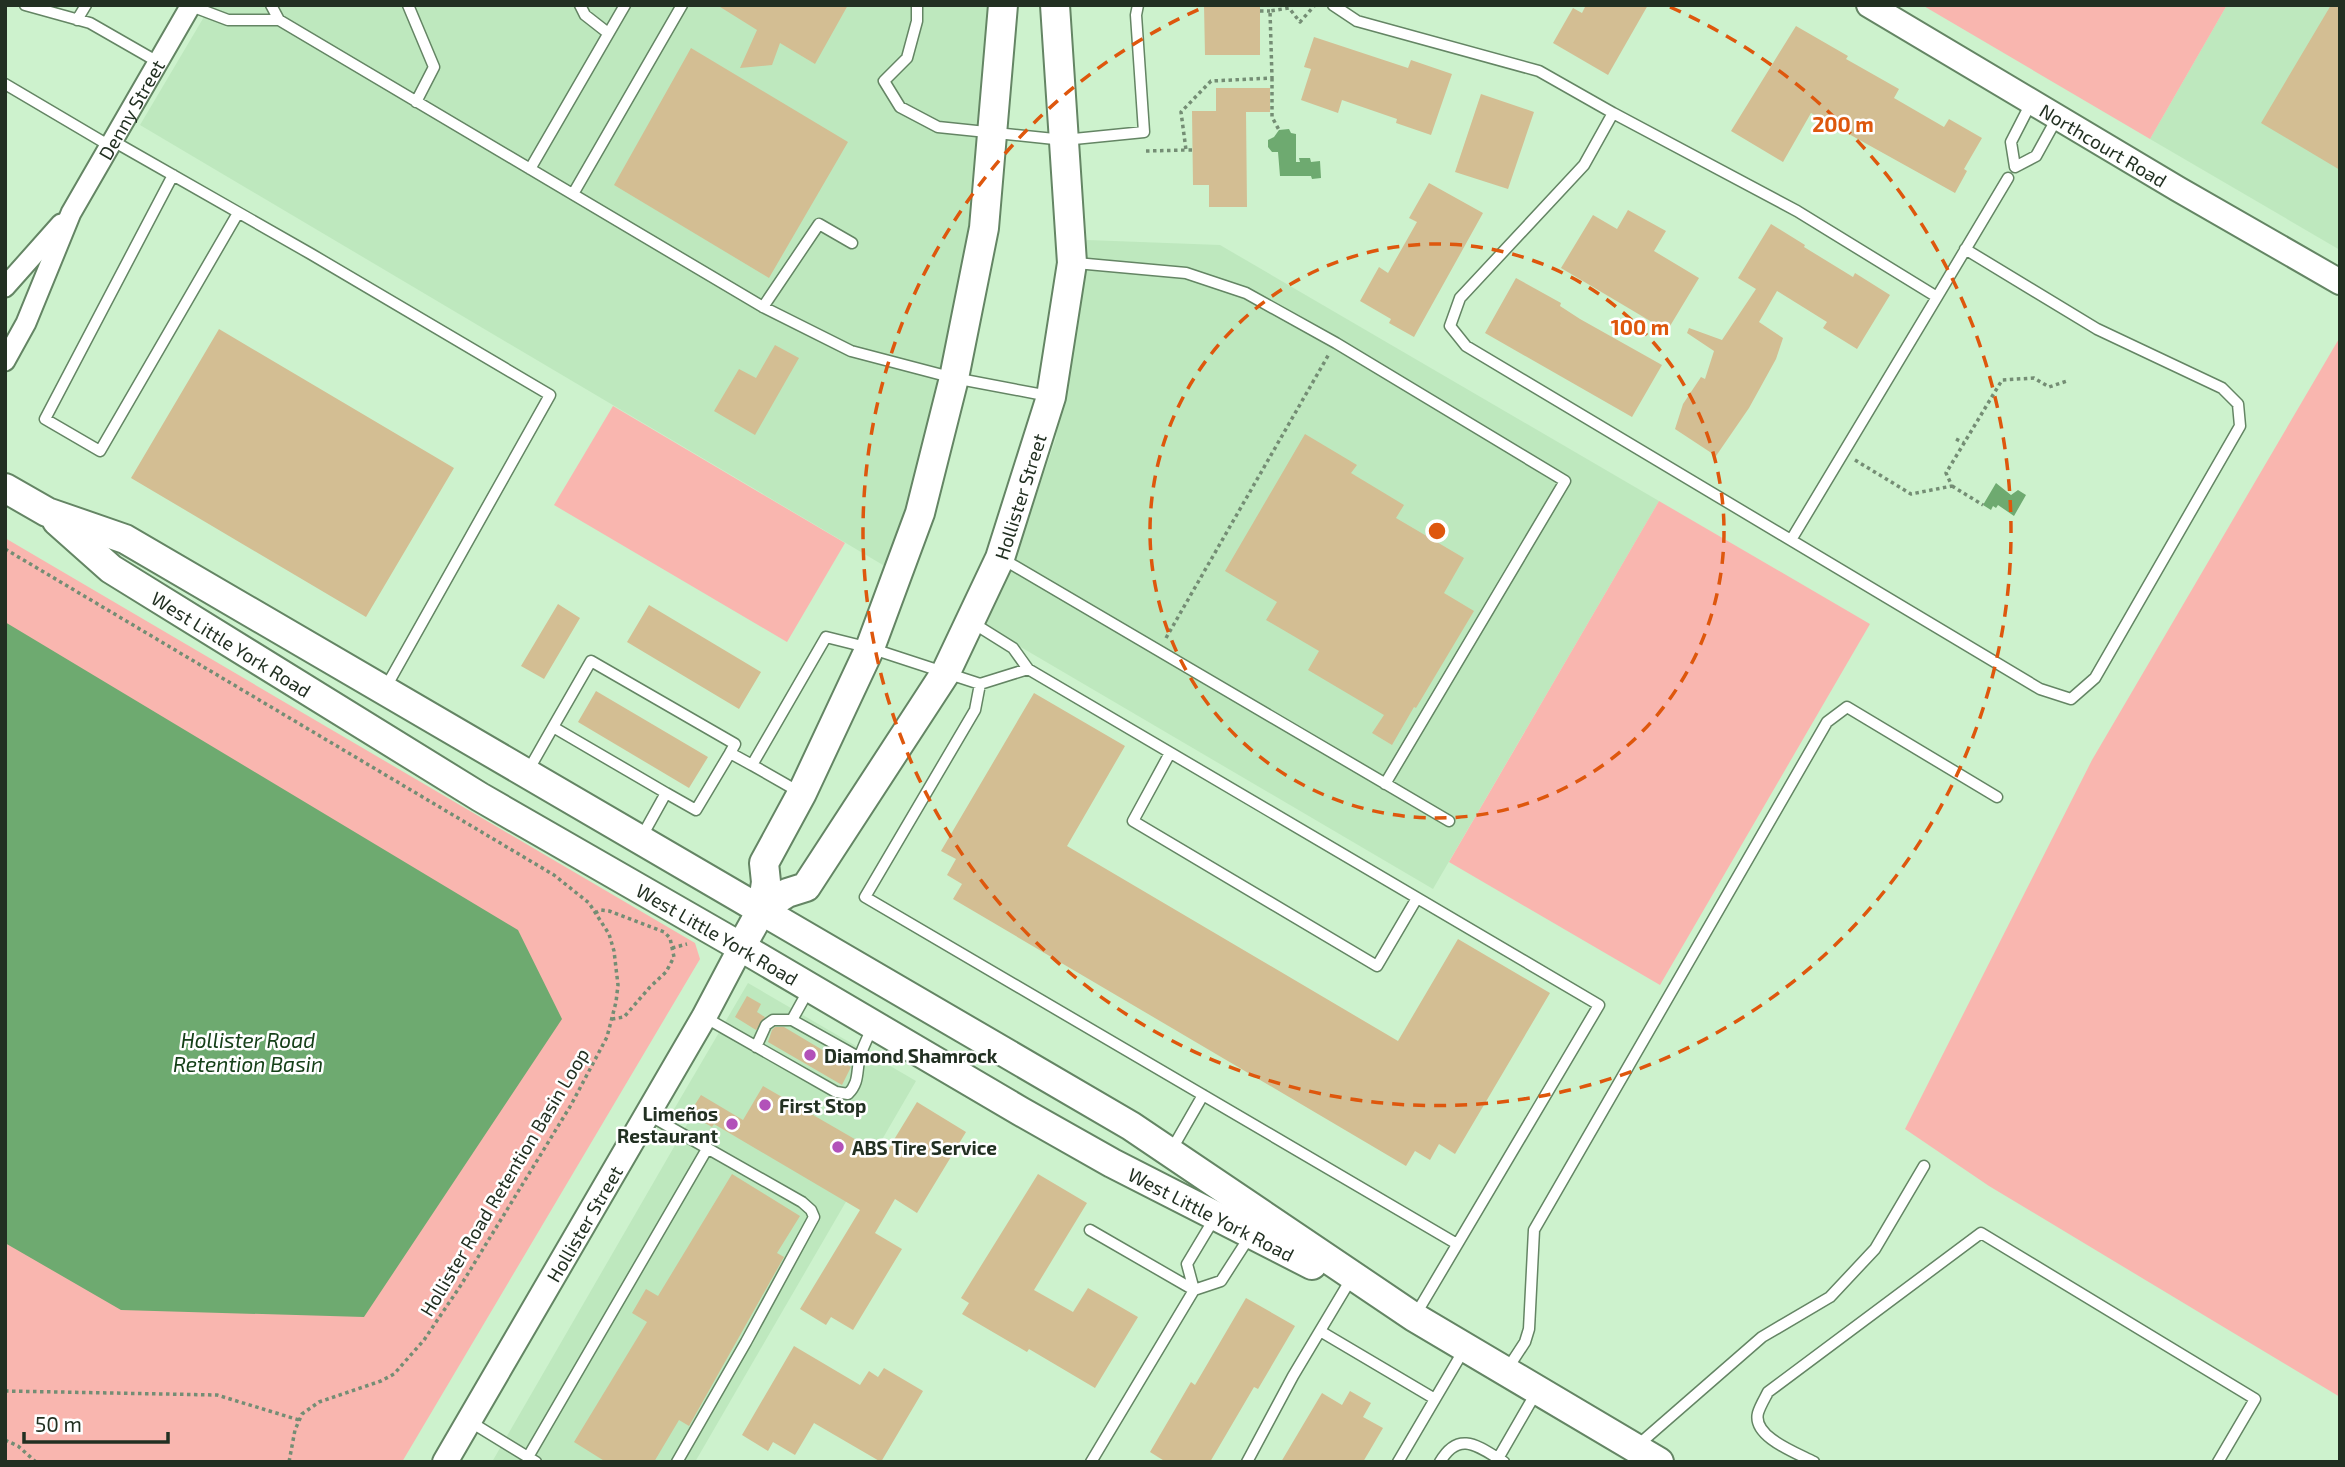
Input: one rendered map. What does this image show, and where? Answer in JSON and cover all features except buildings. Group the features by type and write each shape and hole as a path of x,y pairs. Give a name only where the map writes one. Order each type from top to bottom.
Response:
{"main road":[{"name":"Hollister Street","path":"741,947 762,909 766,882 764,863 802,793 870,648 920,513 954,378 984,228 1003,5"},
{"name":"Hollister Street","path":"762,909 787,893 806,887 946,672 1000,558 1051,397 1072,263 1055,5"},
{"name":"West Little York Road","path":"5,488 47,512 125,539 1132,1126 1414,1317 1659,1462"},
{"name":"West Little York Road","path":"47,512 123,577 480,797 1043,1125 1414,1317"}],"street":[{"name":"Denny Street","path":"5,361 26,323 71,213 191,5"},
{"name":"Northcourt Road","path":"1869,5 2340,282"},
{"name":"Denny Street","path":"5,287 71,213"},
{"name":"Hollister Street","path":"445,1462 704,1017 741,947"}],"lane":[{"path":"25,5 90,23 158,62"},
{"path":"78,20 86,5"},
{"path":"191,5 228,20 279,20 763,307 851,351 954,378 1051,397"},
{"path":"271,5 279,20"},
{"path":"408,5 434,67 416,102"},
{"path":"580,5 585,15 608,33"},
{"path":"530,169 625,5"},
{"path":"573,194 682,5"},
{"path":"917,5 917,21 907,58 884,81 900,107 937,127 1064,140 1144,132 1136,15 1138,5"},
{"path":"1333,5 1357,21 1539,71 1797,211 1937,297"},
{"path":"5,84 173,175 550,396 384,690"},
{"path":"2031,102 2011,142 2015,167 2036,156 2057,118"},
{"path":"1613,113 1584,165 1460,298 1450,326 1466,346 2040,689 2071,699 2095,678 2240,426 2238,404 2222,388 2098,329 1965,249"},
{"path":"173,175 45,419 100,451 238,213"},
{"path":"1791,540 2008,177"},
{"path":"763,307 819,224 852,243"},
{"path":"1072,263 1186,273 1246,293 1336,343 1565,481 1385,784"},
{"path":"1000,558 1449,821"},
{"path":"970,621 1013,648 1028,669 1599,1005 1414,1317"},
{"path":"752,765 825,637 870,648 979,684 1028,669"},
{"path":"527,772 553,727 591,662 735,744 696,810 553,727"},
{"path":"979,684 975,710 865,897 1457,1244"},
{"path":"1506,1372 1530,1329 1534,1230 1828,722 1847,707 1997,797"},
{"path":"730,753 802,793"},
{"path":"1170,753 1133,821 1377,966 1417,898"},
{"path":"641,838 666,793"},
{"path":"792,1020 810,988"},
{"path":"704,1017 836,1092 848,1094 859,1075 860,1058 873,1025"},
{"path":"756,1047 766,1025 773,1020 792,1020 860,1058"},
{"path":"1170,1152 1203,1095"},
{"path":"647,1114 802,1202 814,1217 677,1462"},
{"path":"469,1420 532,1459 707,1149"},
{"path":"1635,1447 1762,1337 1830,1297 1875,1249 1924,1166"},
{"path":"1194,1290 1187,1264 1215,1216"},
{"path":"1090,1230 1194,1290"},
{"path":"1814,1462 1760,1430 1757,1414 1768,1392 1981,1233 2255,1399 2218,1462"},
{"path":"1091,1462 1194,1290 1221,1281 1251,1235"},
{"path":"1247,1462 1293,1376 1348,1284"},
{"path":"1320,1331 1435,1399"},
{"path":"1398,1462 1465,1348"},
{"path":"1440,1462 1445,1452 1456,1444 1471,1443 1499,1460 1538,1391"}],"path":[{"path":"1260,11 1289,8 1300,22 1315,5"},
{"path":"1270,11 1272,117 1279,130"},
{"path":"1186,150 1181,112 1211,81 1272,78"},
{"path":"1146,151 1192,150"},
{"path":"1158,651 1336,343"},
{"path":"1983,505 1952,486 1946,473 2002,380 2034,378 2049,387 2067,381"},
{"path":"1956,439 1964,443"},
{"path":"1844,453 1911,494 1952,486"},
{"name":"Hollister Road Retention Basin Loop","path":"5,549 517,851 572,888 589,904 609,934 618,966 616,1002 607,1037 571,1105 461,1285 424,1340 394,1374 319,1402 302,1414 299,1420"},
{"path":"595,913 601,909 609,911 626,920 658,930 670,938 674,957 666,972 624,1017 612,1019"},
{"path":"672,947 689,943"},
{"path":"5,1391 217,1395 299,1420 289,1462"},
{"path":"5,1440 18,1446 36,1462"}],"shaded area":[{"path":"211,5 987,5 987,60 975,220 952,345 914,489 888,568 140,125"},
{"path":"1922,5 2227,5 2150,139"},
{"path":"2227,5 2340,5 2340,250 2150,139"},
{"path":"1087,240 1220,245 1659,501 1433,889 990,629 986,624 986,618 1021,540 1056,438 1073,311"},
{"path":"2340,337 2340,1397 1989,1186 1905,1129 2092,760"},
{"path":"613,406 845,543 787,642 554,505"},
{"path":"1659,501 1870,624 1660,985 1449,862"},
{"name":"Hollister Road Retention Basin","path":"5,538 695,943 700,959 402,1462 5,1462"},
{"path":"748,983 916,1081 695,1462 492,1462 689,1121 673,1111"}],"water":[{"path":"1289,129 1296,134 1296,162 1300,162 1299,158 1310,158 1311,162 1320,161 1321,178 1280,176 1278,152 1272,152 1268,147 1268,140 1279,130"},
{"path":"1996,483 2011,495 2018,490 2026,495 2014,516 1998,505 1991,510 1983,505"},
{"name":"Hollister Road Retention Basin","path":"5,622 518,930 562,1019 364,1317 121,1310 5,1243"}],"place":[{"name":"Diamond Shamrock","path":"810,1055"},
{"name":"First Stop","path":"765,1105"},
{"name":"Limeños Restaurant","path":"732,1124"},
{"name":"ABS Tire Service","path":"838,1147"}]}
